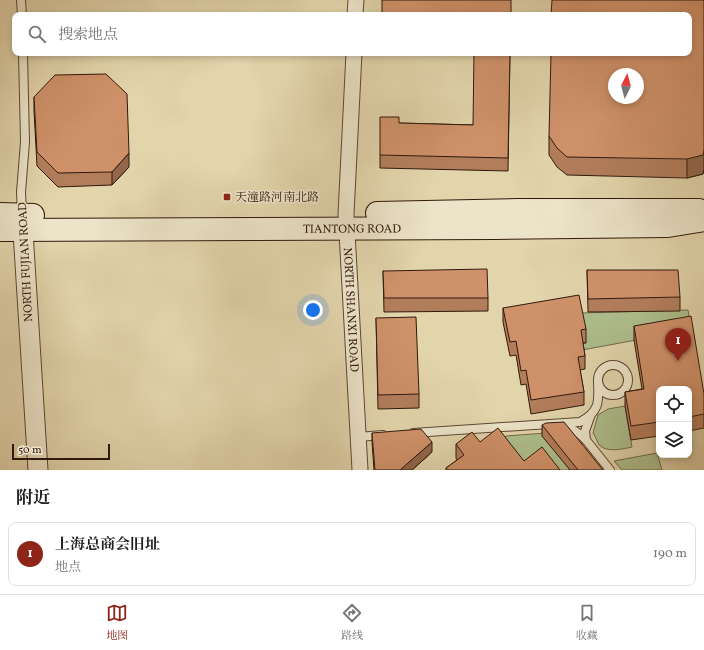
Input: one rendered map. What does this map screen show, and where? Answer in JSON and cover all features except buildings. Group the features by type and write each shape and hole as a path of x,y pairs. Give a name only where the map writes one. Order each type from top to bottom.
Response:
{"main road":[{"name":"TIANTONG ROAD","path":"346,221 517,210 576,211 704,209"},
{"name":"TIANTONG ROAD","path":"0,214 22,222"},
{"name":"TIANTONG ROAD","path":"0,230 22,222 224,216 346,221 668,226 704,220"}],"street":[{"path":"355,12 356,0"},
{"name":"NORTH SHANXI ROAD","path":"354,56 346,221 360,470"},
{"name":"NORTH FUJIAN ROAD","path":"22,222 38,470"}],"lane":[{"path":"21,0 22,12"},
{"name":"NORTH FUJIAN ROAD","path":"22,222 21,192 25,142 23,56"},
{"path":"586,440 585,431 590,417 598,405 605,398 624,389 627,384 627,374 620,367 616,365 607,366 600,372 598,381 598,405"},
{"path":"598,381 601,389 606,393 616,394"},
{"path":"404,434 580,422 590,417"},
{"path":"559,423 572,427 579,432 610,470"},
{"path":"358,437 389,435"}],"green space":[{"path":"688,310 691,330 582,350 581,344 586,343 580,313"},
{"path":"625,406 632,447 611,450 602,447 599,445 593,433 598,415 608,409"},
{"path":"546,433 570,470 530,470 498,442 506,436"},
{"path":"656,453 656,458 658,458 662,470 622,470 614,461"}],"place":[{"name":"天潼路河南北路","path":"227,197"},
{"name":"上海总商会旧址","path":"678,361"}]}
